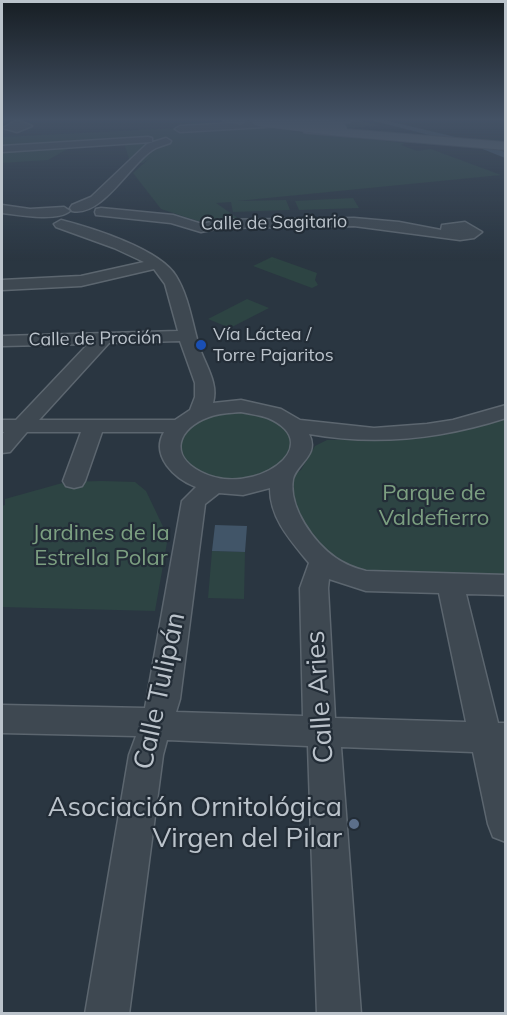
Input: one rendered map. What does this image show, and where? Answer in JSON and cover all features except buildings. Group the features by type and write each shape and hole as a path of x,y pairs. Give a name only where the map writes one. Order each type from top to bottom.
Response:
{"street":[{"path":"96,216 129,166"},
{"path":"2,209 64,216 96,216 169,277 206,384 206,397 198,414"},
{"name":"Calle de Sagitario","path":"96,216 120,215 176,219 201,228 220,224 344,222 391,225 429,232 453,231"},
{"path":"64,216 96,216"},
{"path":"2,285 81,281 152,261"},
{"name":"Calle de Proción","path":"5,344 188,336"},
{"path":"2,447 11,426 103,339"},
{"path":"206,384 241,406"},
{"path":"286,512 265,496 190,477 175,464 169,449 173,433 179,426 198,414 219,408 241,406 276,414 293,425 337,434 438,430 467,424 506,411"},
{"path":"229,486 264,483 282,475 297,462 303,447 302,439 293,425"},
{"path":"11,426 179,426"},
{"path":"74,481 94,426"},
{"path":"303,447 337,434"},
{"path":"282,475 281,493 286,512 296,531 324,563 338,572 366,581 506,585"},
{"name":"Calle Tulipán","path":"107,1014 146,755 164,699 194,501 229,486"},
{"name":"Calle Aries","path":"324,563 318,571 314,588 317,704 324,745 339,1014"},
{"path":"450,584 496,738 506,824"},
{"path":"2,719 130,721 177,727 496,738"}],"green space":[{"path":"140,166 478,166 501,175 237,201 286,200 290,210 233,212 231,202 216,203 242,221 198,221 161,209 133,173"},
{"path":"353,198 359,208 299,210 295,201"},
{"path":"272,257 317,273 315,280 318,285 312,288 253,266"},
{"path":"247,299 269,308 230,328 208,319"},
{"path":"228,411 268,415 293,435 289,461 256,478 234,481 211,476 191,466 179,448 187,431 203,418"},
{"name":"Parque de Valdefierro","path":"505,415 505,578 360,574 328,558 286,501 286,480 301,470 315,446 327,440 421,436 461,430"},
{"name":"Jardines de la Estrella Polar","path":"66,482 135,482 146,491 168,537 155,611 2,607 2,506 5,505 5,499"},
{"path":"212,551 245,552 244,599 208,598"}],"water":[{"path":"215,525 247,526 245,552 212,551"}],"place":[{"name":"Vía Láctea / Torre Pajaritos","path":"201,345"},
{"name":"Asociación Ornitológica Virgen del Pilar","path":"354,824"}]}
